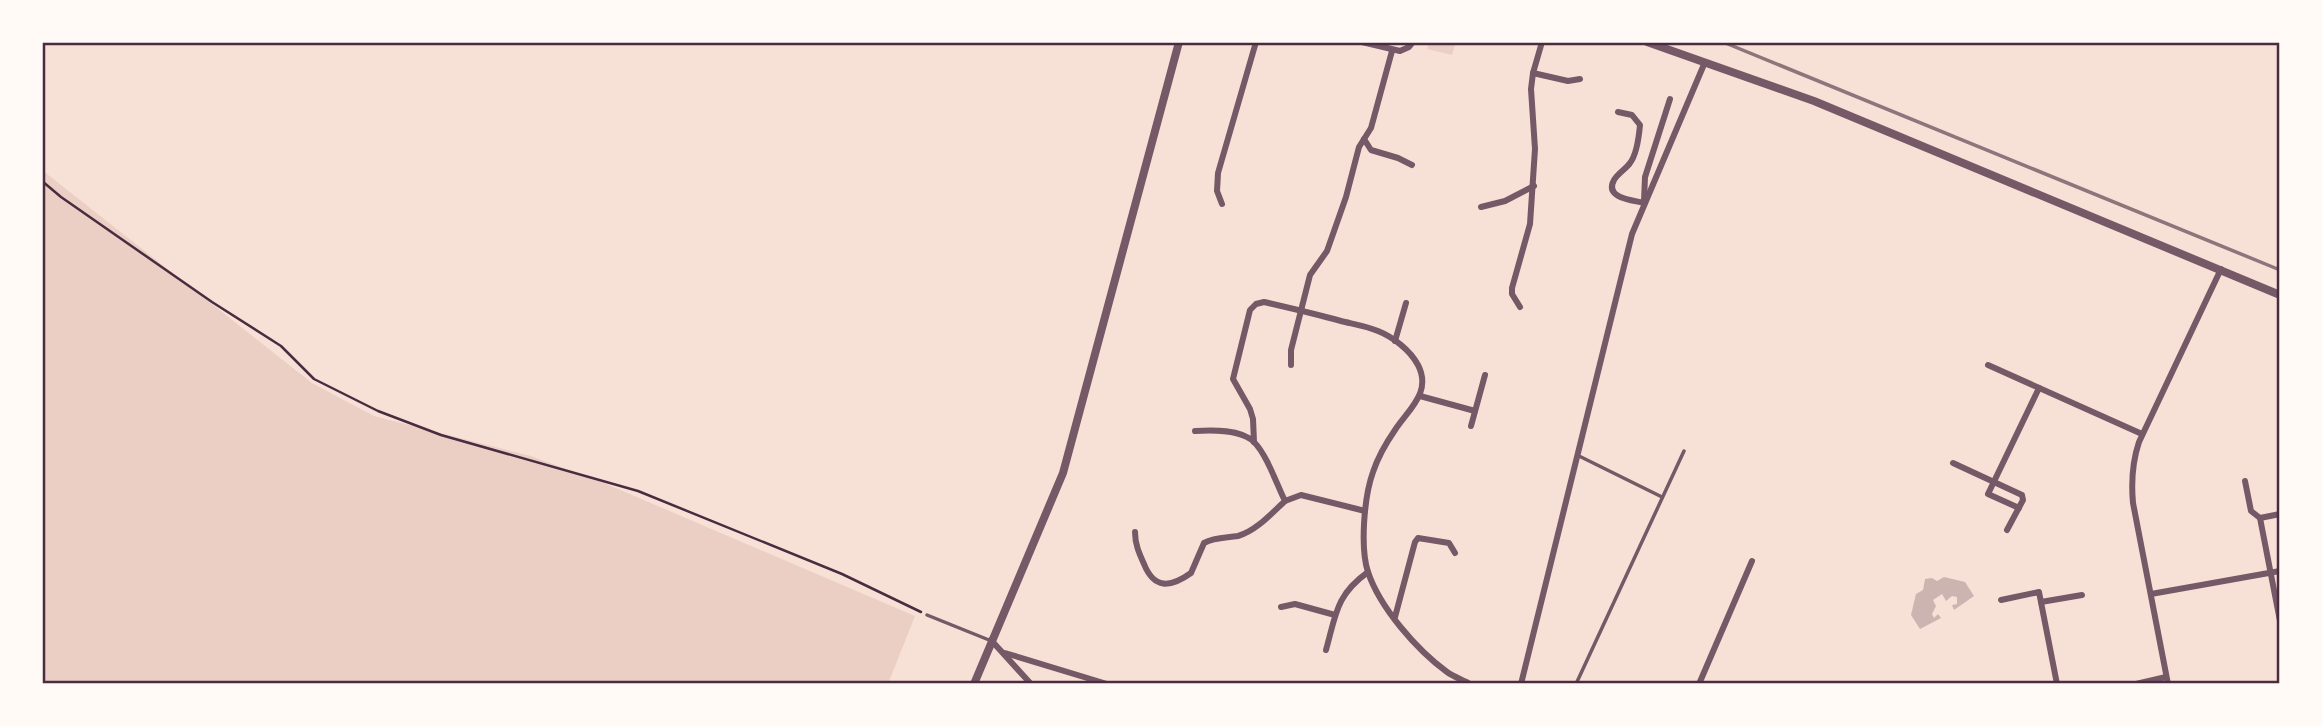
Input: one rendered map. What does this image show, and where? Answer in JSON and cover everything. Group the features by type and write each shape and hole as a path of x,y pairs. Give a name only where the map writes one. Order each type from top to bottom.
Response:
{"street":[{"path":"974,684 1063,473 1179,42"},
{"path":"1222,204 1217,191 1218,173 1256,42"},
{"path":"1362,42 1392,51 1405,50 1413,42"},
{"path":"1520,307 1512,294 1512,288 1530,224 1535,149 1531,105 1533,73 1542,42"},
{"path":"1647,42 1814,101 2280,295"},
{"path":"1291,365 1291,350 1310,275 1327,251 1346,197 1359,147 1371,128 1392,51"},
{"path":"1521,684 1632,234 1705,62"},
{"path":"1533,73 1568,81 1580,79"},
{"path":"1644,203 1645,177 1670,99"},
{"path":"1618,112 1632,115 1640,125 1632,161 1615,179 1612,189 1623,198 1644,203"},
{"path":"1364,139 1371,150 1412,165"},
{"path":"1481,206 1505,201 1534,186"},
{"path":"2136,684 2167,681 2131,482 2133,462 2143,434 2221,270"},
{"path":"1285,501 1274,473 1254,442 1250,409 1233,379 1250,310 1256,304 1264,302 1378,331 1403,347 1417,363 1423,387 1420,397 1385,445 1372,472 1363,529 1368,572 1395,617 1425,654 1449,673 1471,684"},
{"path":"1395,341 1406,303"},
{"path":"1988,365 2143,434"},
{"path":"1471,426 1485,374"},
{"path":"2019,508 1988,494 2039,388"},
{"path":"1420,397 1475,411"},
{"path":"1195,431 1221,431 1254,442"},
{"path":"1953,463 2020,493 2023,500 2007,530"},
{"path":"2245,481 2251,511 2260,518 2280,621"},
{"path":"1135,532 1135,544 1148,575 1158,584 1165,584 1192,573 1202,546 1207,541 1243,534 1272,514 1285,501 1301,495 1365,511"},
{"path":"2260,518 2280,514"},
{"path":"1395,617 1418,538 1449,543 1455,553"},
{"path":"1699,684 1752,561"},
{"path":"2151,594 2280,571"},
{"path":"1326,650 1338,602 1350,586 1368,572"},
{"path":"2001,600 2039,592 2057,684"},
{"path":"2041,602 2082,595"},
{"path":"1281,607 1295,604 1335,615"},
{"path":"992,640 1031,684"},
{"path":"1005,653 1107,684"}],"lane":[{"path":"1576,684 1684,451"},
{"path":"1577,455 1662,497"},
{"path":"927,615 992,640"}],"path":[{"path":"42,181 212,302 281,346 314,379 378,411 441,435 638,491 842,574 927,615"}],"shaded area":[{"path":"1429,42 1456,42 1452,55 1427,49"},
{"path":"42,170 312,383 374,416 531,456 604,483 915,616 888,684 42,684"}],"building":[{"path":"1944,577 1965,582 1974,596 1954,610 1952,605 1957,604 1957,597 1952,596 1946,601 1942,594 1933,600 1936,606 1932,614 1934,618 1938,614 1941,618 1920,629 1911,615 1916,594 1923,590 1925,579 1932,578 1937,581"}],"railway":[{"path":"1723,42 2280,270"}]}
